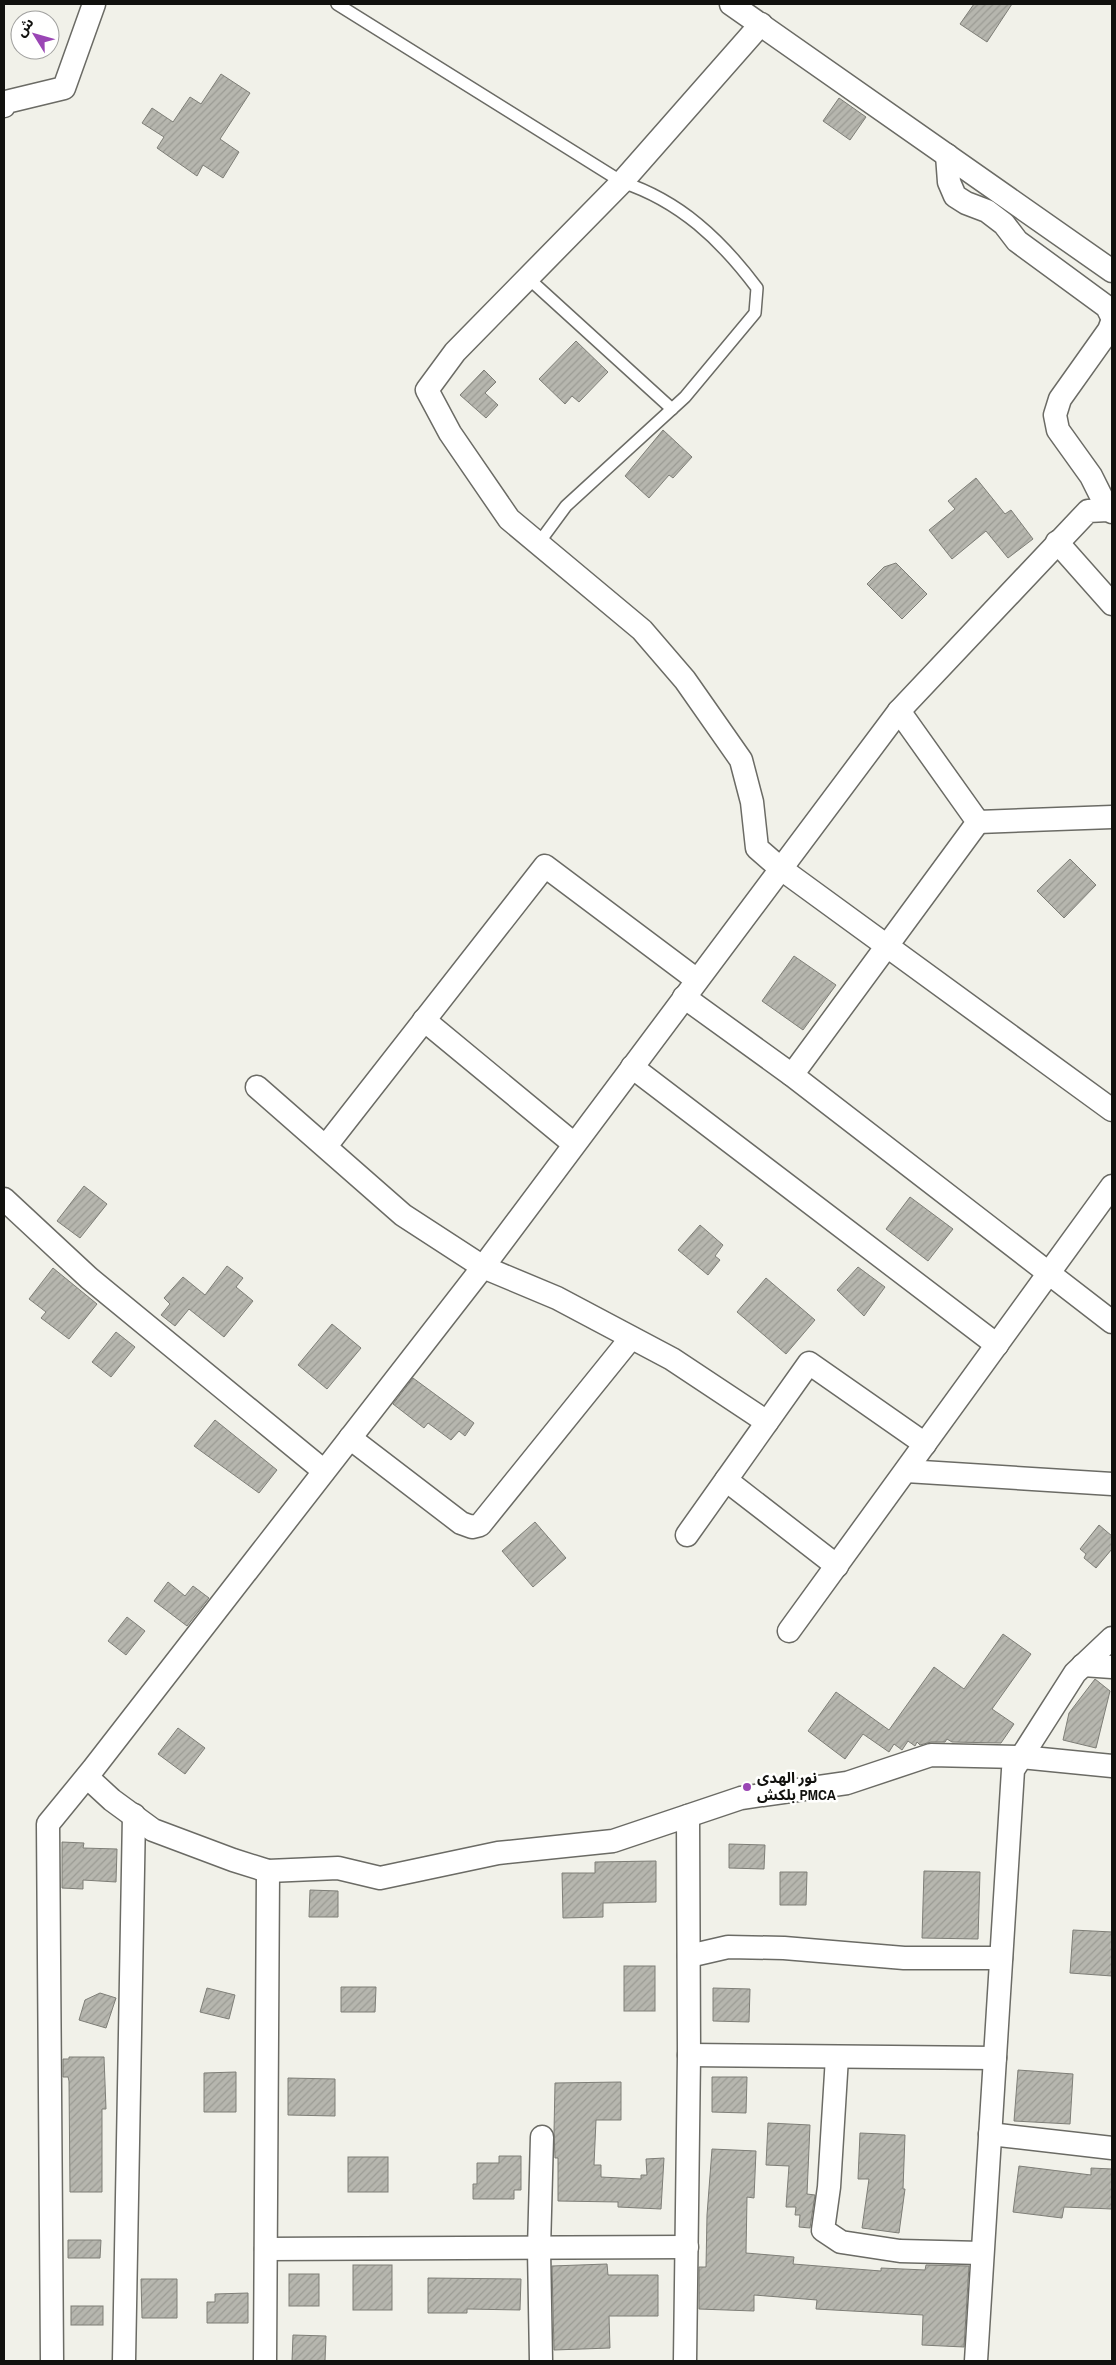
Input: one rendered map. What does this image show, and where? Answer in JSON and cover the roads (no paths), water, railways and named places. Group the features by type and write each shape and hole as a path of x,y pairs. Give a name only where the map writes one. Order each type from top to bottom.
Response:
{"street":[{"path":"4,106 6,102 64,88 94,4"},
{"path":"731,4 1112,271"},
{"path":"761,24 622,182 455,352 427,390 450,433 509,519 642,630 685,680 741,760 752,802 757,848 780,868 1112,1110"},
{"path":"947,155 948,182 955,196 966,203 987,211 1004,224 1017,241 1107,307 1112,317"},
{"path":"52,2361 48,1824 87,1777 483,1267 899,710 1088,511 1110,511 1091,476 1058,430 1055,415 1060,399 1109,330 1112,322"},
{"path":"1057,542 1112,604"},
{"path":"899,710 978,822"},
{"path":"978,822 1112,817"},
{"path":"792,1075 978,822"},
{"path":"326,1146 545,866 792,1075 1112,1322"},
{"path":"424,1020 574,1144"},
{"path":"632,1067 997,1345"},
{"path":"257,1087 403,1215 483,1267 557,1298 672,1359 767,1422"},
{"path":"789,1631 1112,1186"},
{"path":"4,1199 89,1278 324,1471"},
{"path":"350,1438 461,1523 472,1527 480,1525 632,1338"},
{"path":"687,1535 809,1363 925,1444"},
{"path":"906,1471 1112,1484"},
{"path":"726,1480 837,1566"},
{"path":"976,2361 981,2253 1013,1770 1075,1673 1112,1638"},
{"path":"1083,1666 1112,1667"},
{"path":"87,1777 112,1800 153,1830 268,1871 338,1868 380,1878 498,1853 613,1841 741,1798 846,1783 932,1755 1021,1757 1112,1766"},
{"path":"124,2361 134,1815"},
{"path":"685,2361 689,2055 688,1816"},
{"path":"265,2361 268,1871"},
{"path":"689,1956 728,1947 784,1948 904,1958 1001,1958"},
{"path":"689,2055 995,2058"},
{"path":"837,2057 829,2187 823,2230 841,2242 900,2251 981,2253"},
{"path":"990,2134 1112,2148"},
{"path":"541,2361 539,2249 542,2137"},
{"path":"266,2249 687,2247"}],"lane":[{"path":"337,4 622,182 647,190 690,217 734,257 757,288 755,313 685,397 566,506 538,544"},
{"path":"528,278 672,409"}],"place":[{"name":"نور الهدى بلكش PMCA","path":"747,1787"}]}
